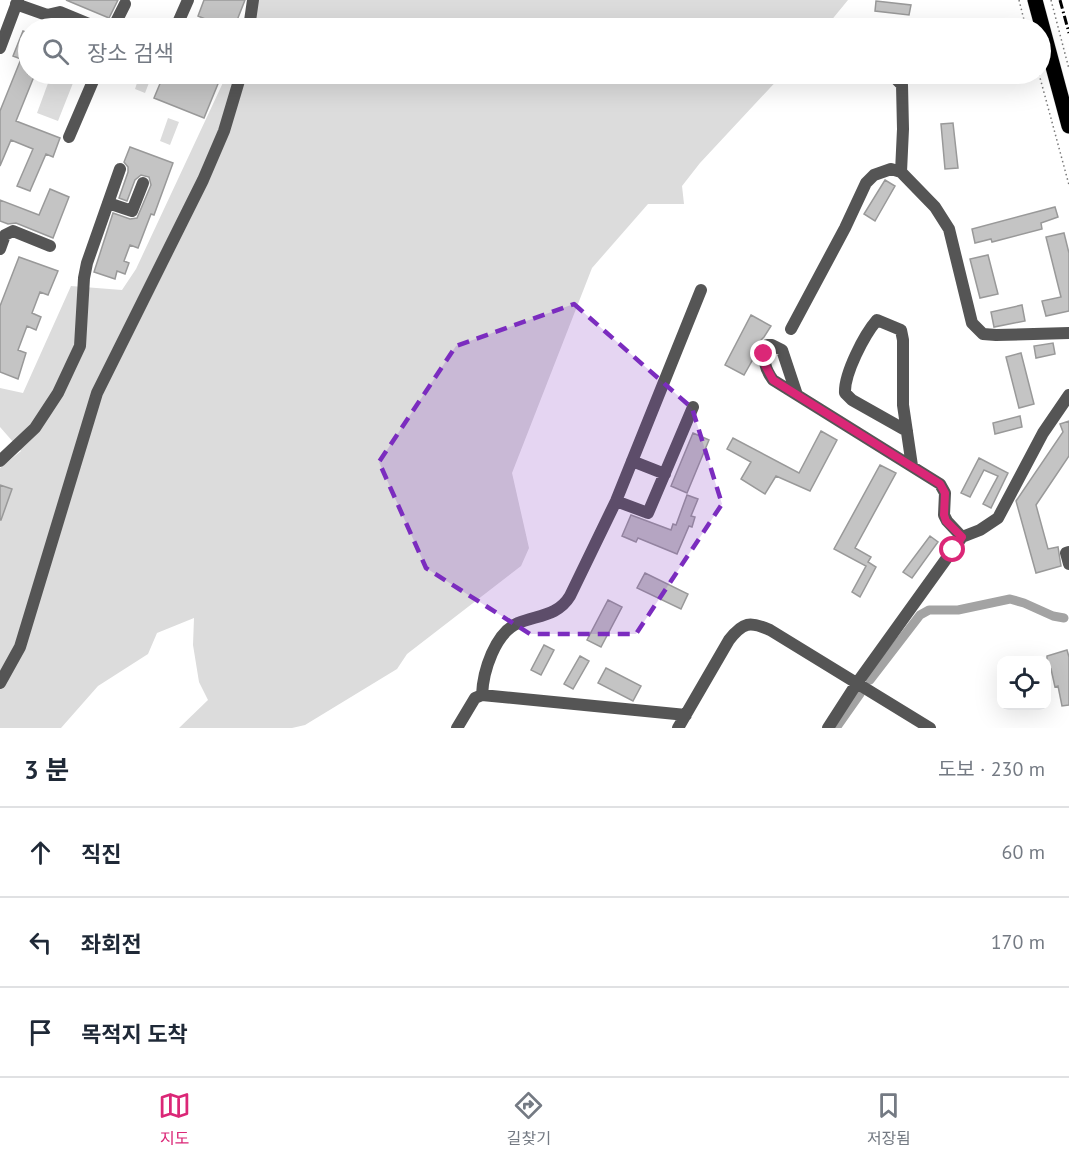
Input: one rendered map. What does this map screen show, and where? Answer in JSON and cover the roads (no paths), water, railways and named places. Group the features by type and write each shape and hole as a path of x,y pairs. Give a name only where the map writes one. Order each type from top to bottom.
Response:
{"main road":[{"path":"1035,0 1040,18"},
{"path":"1051,59 1069,126"}],"street":[{"path":"180,18 188,0"},
{"path":"250,18 253,0"},
{"path":"0,48 17,2 49,18"},
{"path":"118,18 125,4"},
{"path":"47,15 60,12 74,18"},
{"path":"69,137 92,84"},
{"path":"0,683 20,647 98,393 203,180 224,131 238,84"},
{"path":"901,84 903,129 901,172"},
{"path":"0,460 35,428 58,393 80,346 87,263 120,169"},
{"path":"791,330 866,183 873,175 891,169 901,172 935,207 949,229 972,323 977,330 983,334 996,335 1069,333"},
{"path":"108,203 132,211 143,183"},
{"path":"0,249 3,234 13,231 50,246"},
{"path":"482,695 483,682 490,662 504,633 511,626 545,615 566,603 616,501 701,290"},
{"path":"907,431 852,400 845,393 845,383 869,330 877,320 901,330 903,405 907,431 912,466"},
{"path":"797,394 940,484 945,493 946,521 962,537"},
{"path":"828,728 857,683 962,537 980,530 998,518 1043,433 1069,395"},
{"path":"616,501 648,513 693,407"},
{"path":"632,461 664,474"},
{"path":"1069,552 1065,553 1069,564"},
{"path":"678,728 729,640 737,630 745,625 755,624 770,630 930,728"},
{"path":"456,728 475,698 482,695 686,715"}],"waterway":[{"path":"870,680 920,615 929,610 958,610 1010,599 1064,618"},
{"path":"836,728 860,694"}],"railway":[{"path":"1060,0 1069,33"}]}
